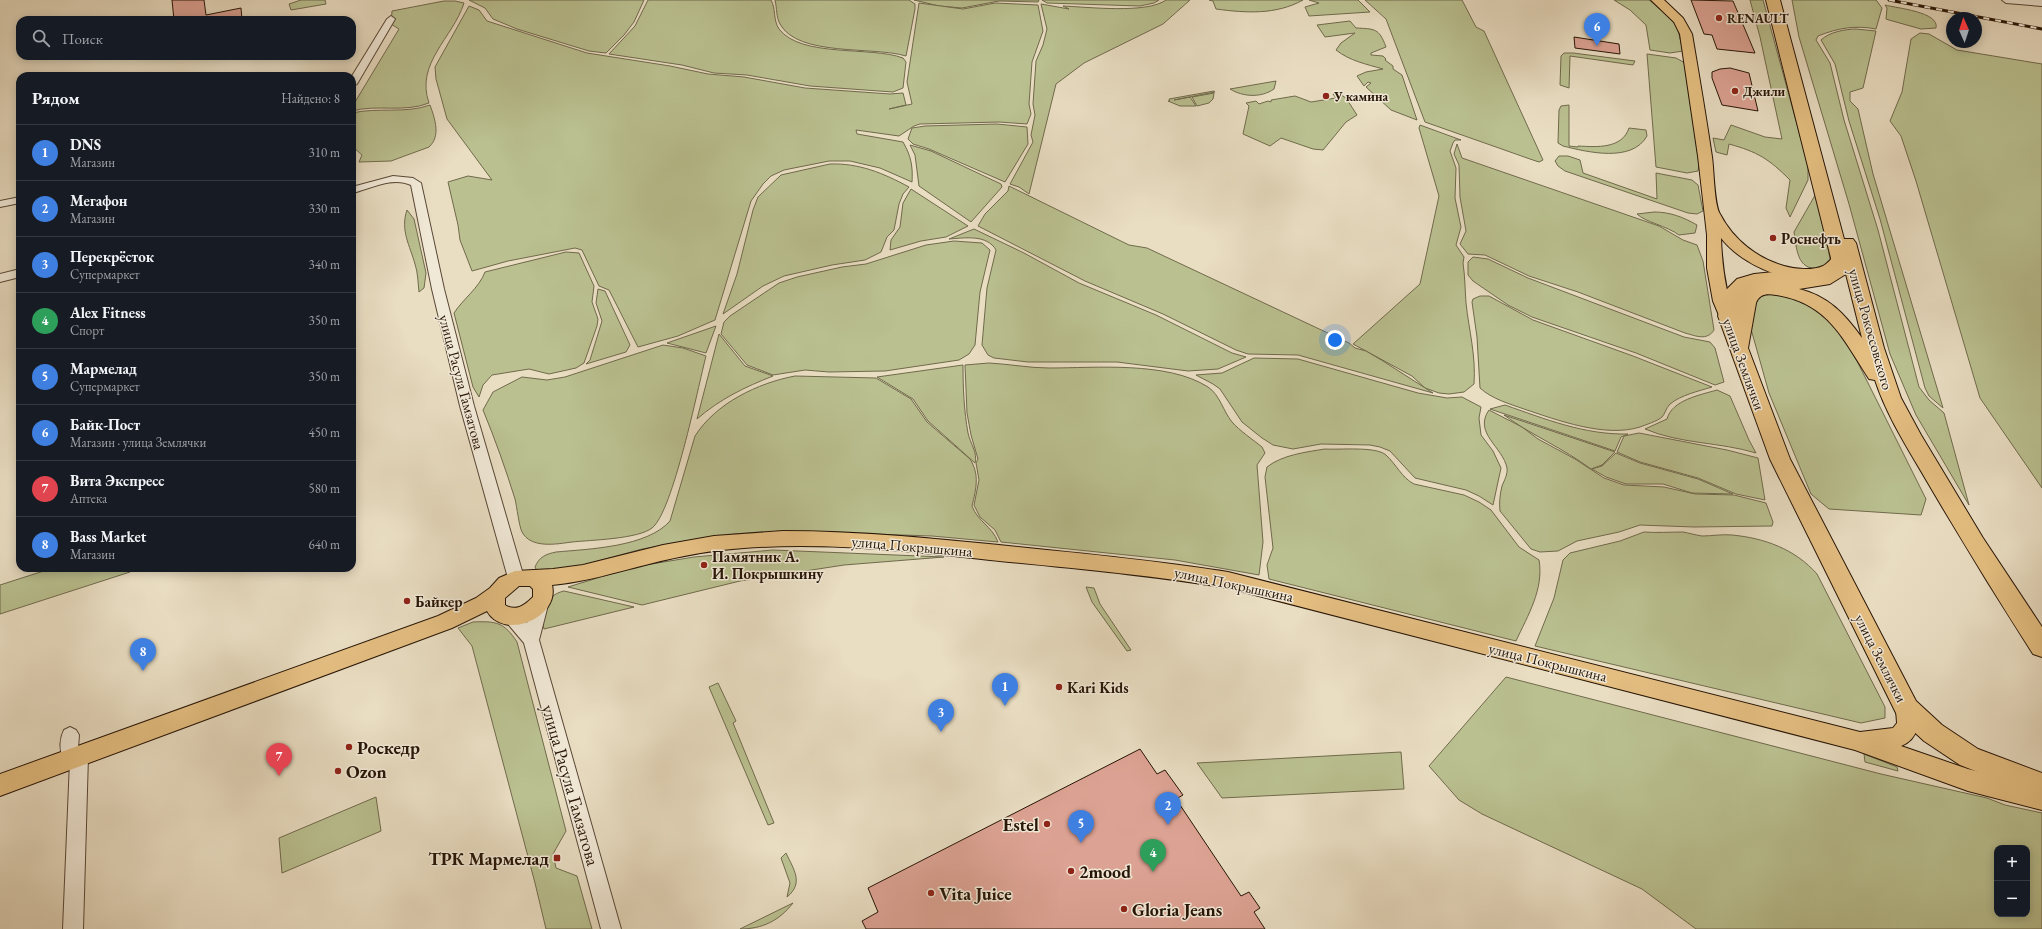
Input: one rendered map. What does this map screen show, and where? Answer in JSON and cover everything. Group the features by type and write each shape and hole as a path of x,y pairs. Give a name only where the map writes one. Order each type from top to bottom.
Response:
{"highway":[{"name":"улица Рокоссовского","path":"1773,0 1840,258"},
{"name":"улица Рокоссовского","path":"1784,0 1874,348 1891,398 1912,438 1975,544 2042,647"},
{"path":"1800,283 1833,277 1838,273 1840,258"},
{"path":"1727,316 1735,290 1743,283 1754,280 1774,278 1800,283 1827,298 1840,309 1874,348"},
{"path":"1739,348 1746,303 1751,293 1763,288 1778,289 1802,295 1819,303 1834,317 1855,344 1891,398"},
{"name":"улица Землячки","path":"1727,316 1780,459 1907,709"},
{"path":"1907,709 1933,733 1969,758 2042,784"},
{"path":"2008,773 2042,773"}],"main road":[{"name":"улица Землячки","path":"1657,0 1679,20 1686,34 1706,156 1714,235 1715,268 1721,301 1727,316"},
{"path":"1711,211 1736,246 1746,254 1771,268 1785,271 1817,272 1828,270 1840,258"},
{"path":"1714,235 1738,259 1774,278"},
{"name":"улица Покрышкина","path":"525,578 571,575 667,552 713,544 751,540 791,539 902,543 1152,568 1235,582 1855,740"},
{"name":"улица Покрышкина","path":"542,602 555,589 599,569"},
{"path":"0,785 445,622 483,604 508,583 525,578 544,586 545,592 542,602 526,614 508,617 445,622"},
{"path":"496,594 494,601 495,608 499,613 508,617"},
{"path":"1855,740 1898,737 1908,727 1907,709"},
{"path":"1855,740 1968,780 2042,800"}],"street":[{"path":"2006,0 2042,3"},
{"path":"356,77 391,19"},
{"name":"улица Расула Гамзатова","path":"356,189 390,180 409,178 416,183 438,290 467,406 525,578"},
{"path":"0,204 16,201"},
{"path":"0,278 16,274"},
{"name":"улица Расула Гамзатова","path":"531,640 542,602"},
{"name":"улица Расула Гамзатова","path":"508,617 521,627 531,640 611,929"},
{"path":"70,736 70,752 79,756 73,929"}],"green space":[{"path":"301,0 325,0 326,4 291,10 289,4"},
{"path":"469,0 644,0 634,22 624,35 606,53 589,51 517,29 493,19 485,8"},
{"path":"648,0 771,0 774,7 777,26 789,38 803,44 819,48 873,52 903,58 906,62 903,88 893,92 810,86 747,75 714,73 682,65 609,54 635,26"},
{"path":"775,0 909,0 915,4 915,9 906,56 892,53 837,49 803,42 789,34 780,24"},
{"path":"914,0 1039,0 1038,2 999,1 962,8 939,6"},
{"path":"1042,0 1159,0 1154,3 1140,6 1047,3"},
{"path":"1166,0 1190,0 1163,24 1084,63 1056,84 1029,194 1019,187 1010,184 1033,142 1031,135 1035,115 1033,104 1036,61 1043,45 1047,29 1041,4 1069,9 1063,6 1117,9 1145,7"},
{"path":"1209,0 1303,0 1282,8 1261,12 1250,12 1216,9 1213,1"},
{"path":"1309,0 1358,0 1370,12 1309,16 1305,7 1319,3"},
{"path":"1365,0 1462,0 1476,27 1484,31 1543,160 1539,162 1425,122 1386,19"},
{"path":"1614,0 1649,0 1667,15 1677,26 1683,51 1670,53 1650,50 1646,25 1630,10"},
{"path":"1750,0 1763,0 1808,165 1808,180 1790,217 1786,208 1790,180 1769,161 1756,153 1729,144 1727,155 1716,152 1713,138 1724,140 1731,125 1765,137 1782,139 1760,37"},
{"path":"1792,0 1876,0 1882,8 1876,29 1854,27 1840,29 1818,36 1816,40 1830,63 1844,120 1878,230 1919,387 1929,400 1944,413 1969,505 1916,415 1890,354 1849,204 1799,37"},
{"path":"444,1 464,3 459,16 431,63 427,75 426,89 429,103 420,106 400,108 371,108 356,110 356,100 399,29 391,24 392,11"},
{"path":"919,3 963,9 995,3 1038,5 1043,31 1032,62 1029,104 1031,114 1027,124 999,122 920,124 914,126 899,136 856,130 857,134 903,142 911,161 912,182 880,168 850,161 829,161 784,170 771,176 763,184 751,201 715,320 678,336 638,347 609,290 599,286 582,250 575,248 508,261 472,271 460,240 448,182 468,176 492,180 447,119 436,79 435,67 469,6 479,10 487,21 587,53 670,66 708,74 744,77 805,88 890,94 903,93 906,105 889,109 912,104 907,82"},
{"path":"1885,5 1925,14 1935,23 1936,28 1921,29 1886,19 1887,8"},
{"path":"1350,21 1356,28 1372,29 1381,36 1386,47 1371,53 1371,55 1383,56 1386,59 1385,60 1393,66 1393,69 1402,75 1417,120 1391,110 1366,87 1371,83 1368,82 1364,86 1357,76 1366,72 1383,69 1353,60 1336,50 1341,43 1355,33 1325,37 1317,25"},
{"path":"1856,29 1876,31 1863,88 1850,92 1850,101 1858,109 1873,174 1943,408 1929,396 1925,388 1880,219 1849,121 1835,64 1821,40 1833,33 1843,30"},
{"path":"1920,33 1929,34 1946,44 1946,48 1954,48 1957,50 2042,64 2042,488 1980,398 1916,181 1901,136 1890,121 1902,92 1911,39"},
{"path":"1564,53 1635,61 1633,65 1570,56 1569,88 1560,85 1561,56"},
{"path":"1647,54 1676,58 1685,63 1699,164 1698,171 1687,173 1656,167"},
{"path":"1276,81 1274,89 1258,95 1241,94 1230,89"},
{"path":"1215,92 1174,100 1190,97 1196,106 1180,106 1168,101 1170,101 1169,99"},
{"path":"1214,93 1213,99 1209,103 1197,106 1192,97"},
{"path":"1338,93 1346,98 1357,115 1346,122 1323,150 1313,149 1281,138 1270,146 1243,134 1249,106 1246,103 1256,101 1259,104 1268,101 1271,102 1271,100 1295,96 1311,102 1336,98 1333,94"},
{"path":"430,105 435,122 435,138 429,147 391,161 359,162 362,155 356,150 356,112 421,108"},
{"path":"1569,105 1569,146 1593,147 1615,143 1626,135 1629,128 1646,130 1647,136 1640,144 1631,150 1620,153 1596,153 1563,146 1558,143 1559,110 1561,106"},
{"path":"997,124 1027,127 1028,144 1005,182 929,149 913,144 908,139 912,128 925,126"},
{"path":"1420,125 1461,140 1455,140 1450,151 1456,168 1455,198 1461,227 1456,245 1464,257 1463,263 1466,303 1474,363 1474,384 1464,392 1449,394 1439,393 1425,388 1412,376 1353,344 1420,284 1439,196 1419,128"},
{"path":"1457,144 1462,158 1659,226 1683,240 1697,245 1703,261 1714,330 1705,337 1685,333 1578,292 1529,276 1485,255 1468,254 1460,244 1466,231 1460,197 1459,165 1454,154"},
{"path":"910,145 931,151 1001,184 1002,187 971,222 919,186 915,155"},
{"path":"1559,156 1568,156 1580,160 1583,173 1657,199 1656,173 1692,180 1698,185 1703,211 1697,214 1688,213 1565,171 1558,166 1555,161"},
{"path":"830,164 861,167 890,177 909,187 903,194 899,204 894,230 887,237 881,252 865,260 832,265 784,276 763,286 723,314 737,274 753,210 758,197 781,175"},
{"path":"1009,186 1129,245 1147,248 1349,343 1355,348 1366,351 1433,393 1298,355 1248,354 1236,350 1163,314 1085,281 978,226 985,214 1008,191"},
{"path":"911,189 968,226 946,237 921,241 890,250 891,240 900,227 903,203"},
{"path":"1818,190 1830,259 1823,268 1808,267 1804,264 1798,254 1794,232"},
{"path":"407,210 414,219 426,273 424,288 419,292 416,267 405,231 405,217"},
{"path":"1654,212 1671,214 1692,222 1697,225 1695,233 1679,235 1637,214"},
{"path":"974,229 1024,253 1079,283 1156,315 1232,353 1246,357 1218,369 1188,371 1117,362 1028,362 994,358 988,355 982,345 987,288 996,250 987,241 981,239 949,239"},
{"path":"954,241 982,243 990,250 980,292 975,345 969,354 959,360 885,371 829,372 805,370 773,375 747,365 721,334 724,322 730,316 779,283 797,277 842,267 866,264 926,245"},
{"path":"566,252 579,253 594,286 592,302 598,319 584,363 576,368 549,374 529,369 492,375 483,385 479,397 473,387 454,313 479,283 485,272"},
{"path":"1473,257 1488,259 1528,278 1684,337 1710,342 1715,348 1724,382 1715,385 1636,353 1532,317 1508,305 1473,281 1468,275 1468,262"},
{"path":"598,289 605,291 630,345 626,352 586,364 590,360 602,321 596,303"},
{"path":"1770,293 1795,297 1818,307 1849,345 1926,499 1921,515 1829,509 1811,494 1769,393 1751,329 1752,307 1758,297"},
{"path":"1480,296 1489,296 1533,320 1633,356 1712,387 1674,401 1658,420 1640,427 1626,430 1597,429 1581,426 1551,418 1507,403 1490,395 1480,388 1477,337 1472,302 1473,299"},
{"path":"716,326 706,353 667,343"},
{"path":"719,334 745,366 773,376 733,394 715,405 697,419"},
{"path":"663,345 683,348 706,356 684,448 668,499 660,517 652,528 645,532 626,537 545,544 532,541 526,537 521,529 512,488 483,410 493,392 522,377 547,380 565,377"},
{"path":"1254,358 1298,359 1418,393 1447,398 1462,397 1481,407 1479,418 1481,435 1493,451 1501,468 1493,505 1466,490 1415,478 1390,451 1380,447 1370,445 1321,444 1293,449 1273,445 1242,422 1220,389 1196,375 1222,373"},
{"path":"989,363 1042,368 1109,367 1152,370 1172,373 1191,379 1212,390 1216,394 1232,422 1242,432 1262,447 1265,453 1257,465 1263,542 1259,575 1175,560 1001,542 995,530 980,517 974,505 979,480 976,463 978,459 971,435 967,413 965,365"},
{"path":"963,365 968,433 975,452 975,463 928,421 913,399 877,377"},
{"path":"795,376 876,378 911,399 927,422 970,459 976,476 976,488 972,506 998,542 932,536 784,531 736,534 642,549 572,568 537,571 535,567 539,561 543,556 549,554 617,545 633,541 660,530 670,521 695,436 704,424 726,404 739,396 753,389 781,379"},
{"path":"1717,390 1730,396 1756,453 1742,449 1672,438 1645,429 1667,419 1675,407 1688,399"},
{"path":"1505,405 1550,421 1581,429 1612,434 1628,434 1621,437 1615,451 1490,409"},
{"path":"1489,410 1522,427 1538,439 1575,459 1604,478 1624,485 1664,487 1695,494 1734,495 1766,503 1773,522 1772,526 1694,527 1640,525 1619,532 1577,541 1558,551 1540,552 1531,549 1500,511 1501,492 1507,468 1500,453 1490,440 1484,426 1485,418"},
{"path":"1504,415 1615,452 1602,465 1591,469"},
{"path":"1639,433 1727,450 1758,458 1765,500 1736,494 1698,478 1640,462 1617,452 1624,436"},
{"path":"1325,449 1366,449 1381,452 1386,455 1403,475 1414,484 1464,495 1491,510 1519,547 1539,560 1540,571 1537,592 1530,612 1516,641 1269,579 1267,565 1273,548 1265,477 1267,467 1287,457"},
{"path":"1616,453 1640,463 1698,479 1733,494 1692,493 1663,484 1626,484 1606,477 1592,469 1602,466"},
{"path":"1644,532 1683,532 1702,536 1728,535 1756,539 1778,546 1799,558 1817,574 1885,707 1885,718 1861,723 1535,646 1554,598 1563,560 1570,553 1620,541"},
{"path":"773,550 944,557 844,565 740,581 642,605 568,587 633,567 694,557"},
{"path":"41,572 130,572 0,614 0,585"},
{"path":"1086,587 1094,588 1100,604 1131,650 1127,651 1092,602"},
{"path":"564,591 634,607 544,629 542,616 545,605 553,596"},
{"path":"473,622 499,624 508,630 517,642 566,831 553,854 556,868 577,876 592,929 546,929 472,646 458,628"},
{"path":"1506,677 1881,774 1987,798 2005,805 2042,813 2042,929 1696,929 1642,889 1482,814 1459,800 1429,766"},
{"path":"718,683 736,721 733,723 774,823 768,825 709,687"},
{"path":"1401,752 1404,789 1222,798 1197,763"},
{"path":"1864,754 1897,767 1898,771 1865,762"},
{"path":"376,797 381,831 282,873 279,838"},
{"path":"786,853 796,876 795,887 787,897 790,883 781,858"},
{"path":"793,903 782,915 770,923 748,929 740,929"}],"building":[{"path":"172,0 204,0 206,15 241,8 242,16 174,16"},
{"name":"RENAULT","path":"1691,0 1733,1 1755,53 1717,49 1712,35 1704,34"},
{"path":"1574,37 1619,44 1620,54 1575,48"},
{"name":"Джили","path":"1730,68 1749,73 1758,111 1722,105 1712,78 1712,72"},
{"path":"1140,749 1157,774 1165,770 1183,795 1176,799 1241,896 1249,892 1260,908 1254,912 1265,929 866,929 862,921 878,912 868,888"}],"railway":[{"path":"1889,0 2042,29"}],"place":[{"name":"RENAULT","path":"1719,18"},
{"name":"Байк-Пост","path":"1597,46"},
{"name":"Джили","path":"1735,91"},
{"name":"У камина","path":"1326,96"},
{"name":"Роснефть","path":"1773,238"},
{"name":"Памятник А. И. Покрышкину","path":"704,565"},
{"name":"Байкер","path":"407,601"},
{"name":"Bass Market","path":"143,671"},
{"name":"Kari Kids","path":"1059,687"},
{"name":"DNS","path":"1005,706"},
{"name":"Перекрёсток","path":"941,732"},
{"name":"Роскедр","path":"349,747"},
{"name":"Ozon","path":"338,771"},
{"name":"Вита Экспресс","path":"279,776"},
{"name":"Estel","path":"1047,824"},
{"name":"Мегафон","path":"1168,825"},
{"name":"Мармелад","path":"1081,843"},
{"name":"ТРК Мармелад","path":"557,858"},
{"name":"2mood","path":"1071,871"},
{"name":"Alex Fitness","path":"1153,872"},
{"name":"Vita Juice","path":"931,893"},
{"name":"Gloria Jeans","path":"1124,909"}]}
